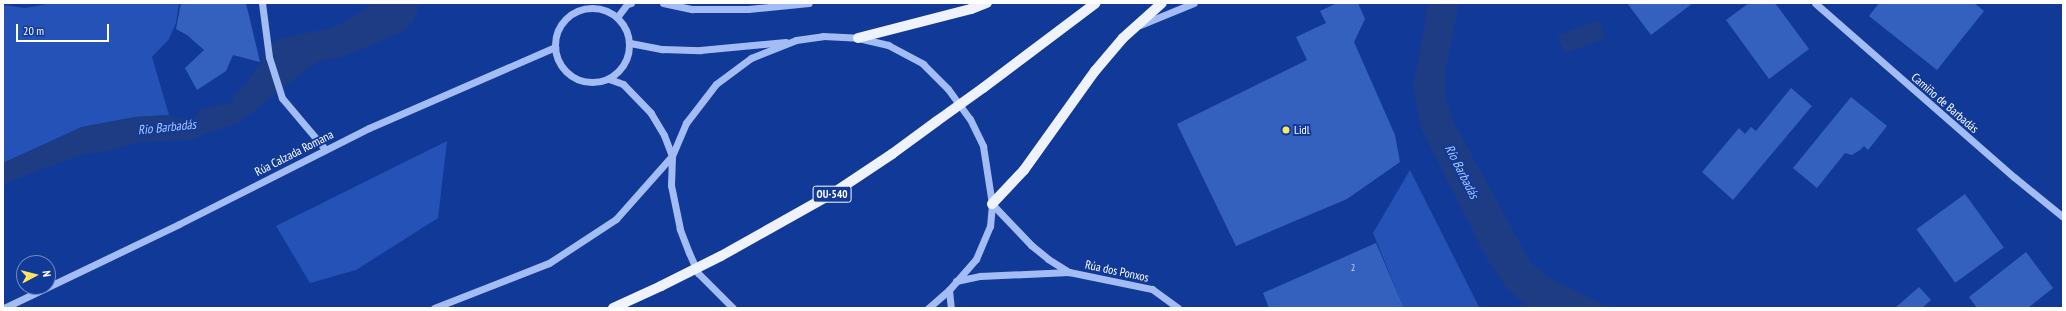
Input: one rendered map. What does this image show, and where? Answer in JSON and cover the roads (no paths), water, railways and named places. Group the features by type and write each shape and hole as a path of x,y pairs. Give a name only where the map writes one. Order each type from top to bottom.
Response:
{"main road":[{"path":"858,38 971,9 987,3"},
{"name":"OU-540","path":"613,308 721,256 835,192 892,154 1096,3"},
{"path":"992,204 1024,170 1095,71 1123,38 1162,3"}],"street":[{"path":"262,3 269,57 282,98 325,149"},
{"path":"618,16 627,4 631,3"},
{"path":"663,3 692,10 748,9 809,3"},
{"path":"1138,26 1194,3"},
{"name":"Camiño de Barbadás","path":"1815,3 2014,177 2063,217"},
{"path":"590,7 605,9 618,16 626,28 630,43 628,57 621,70 609,79 594,83 580,80 567,73 558,61 555,47 556,32 564,19 576,11 590,7"},
{"path":"630,43 662,49 700,50 823,36 858,38 888,45 923,64 948,89 970,120 983,146 992,204 990,226 976,259 949,290 928,308"},
{"path":"434,308 549,263 616,219 672,156 686,123 716,84 751,58 796,40"},
{"name":"Rúa Calzada Romana","path":"4,308 179,224 325,149 555,47"},
{"path":"609,79 623,84 651,113 664,135 672,156 671,185 680,228 689,253 698,273 733,308"},
{"name":"Rúa dos Ponxos","path":"992,204 1031,245 1048,260 1069,272"},
{"name":"Rúa dos Ponxos","path":"956,281 980,276 1069,272 1152,289 1178,308"},
{"path":"949,290 951,308"}],"water":[{"name":"Rio Barbadás","path":"370,3 420,3 413,22 404,31 342,57 323,60 312,65 239,123 207,133 192,140 141,142 104,152 85,154 3,184 3,163 82,127 135,117 169,115 176,118 195,118 199,110 233,102 233,96 248,81 276,39 332,28 360,13"},
{"name":"Río Barbadás","path":"1427,3 1459,3 1445,73 1446,98 1454,123 1531,263 1553,280 1612,308 1529,308 1507,288 1487,259 1421,128 1418,116 1413,86 1424,32"},
{"path":"1599,20 1606,38 1565,54 1558,36"}],"place":[{"name":"Lidl","path":"1286,130"}]}
